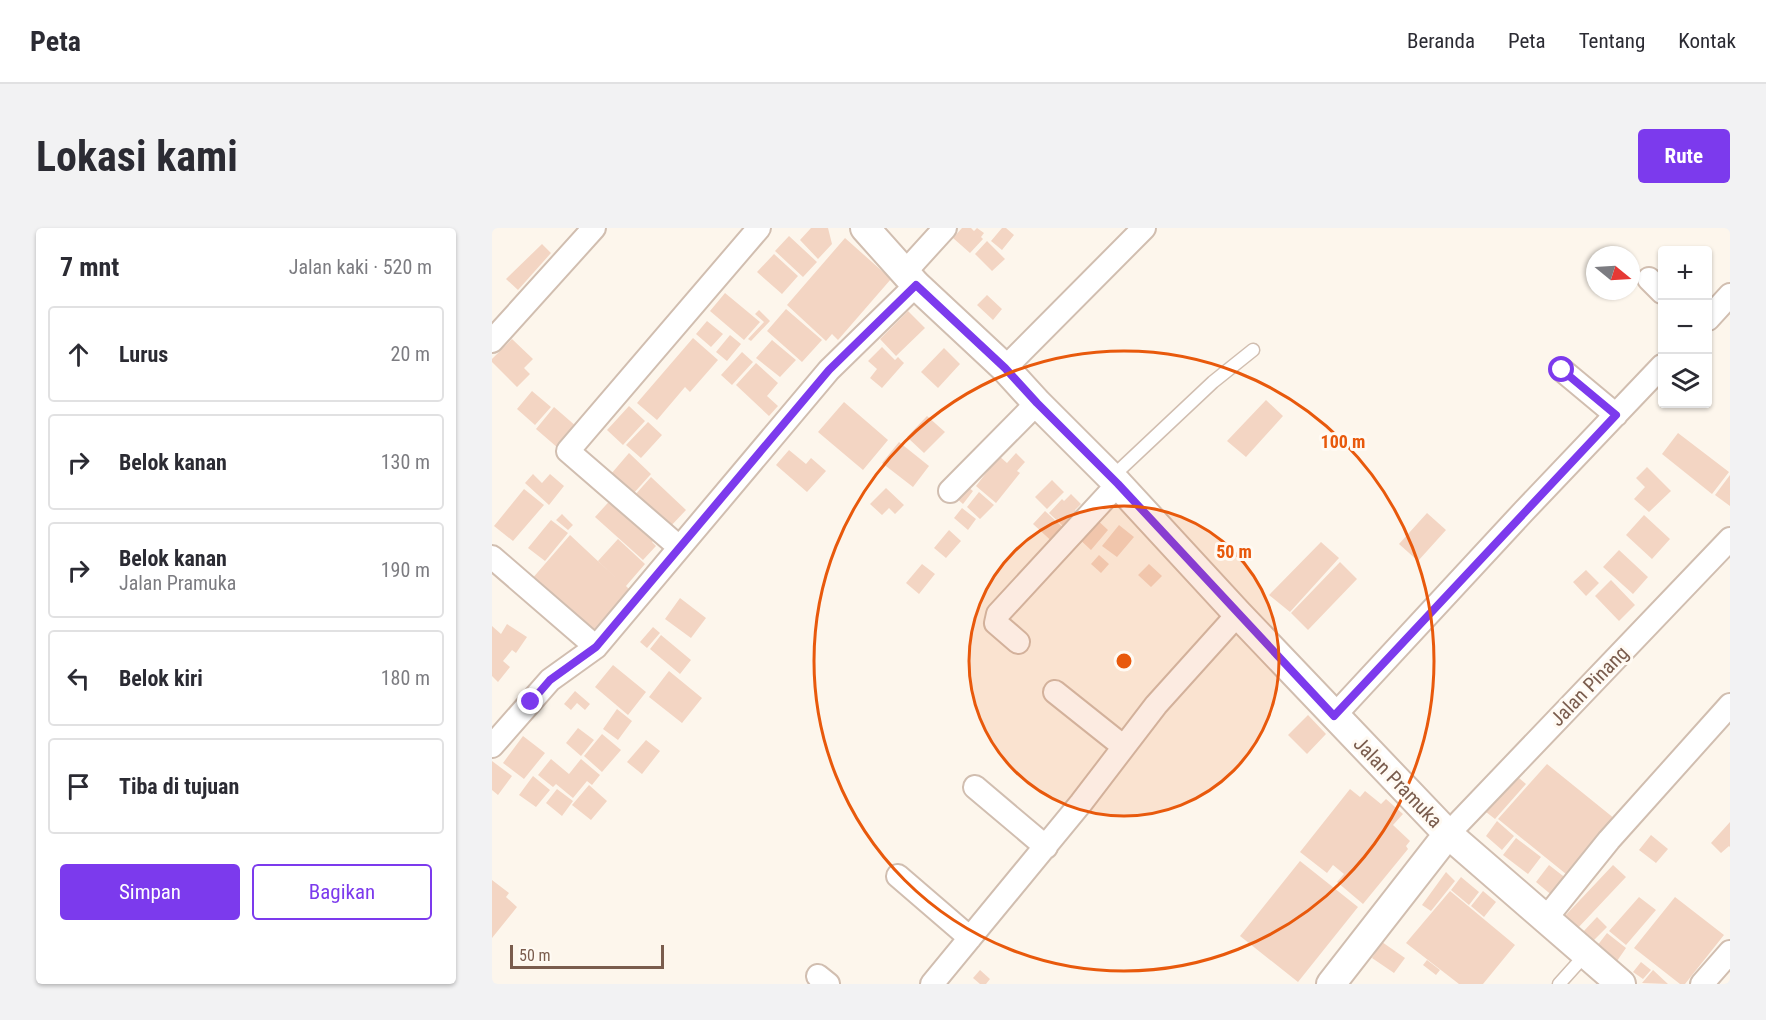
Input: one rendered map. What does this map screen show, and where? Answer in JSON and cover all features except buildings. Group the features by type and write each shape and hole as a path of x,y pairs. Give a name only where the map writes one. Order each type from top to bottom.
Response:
{"street":[{"path":"492,341 594,228"},
{"path":"679,547 568,451 759,228"},
{"name":"Jalan Pramuka","path":"865,228 911,278 1005,368 1115,481 1334,716 1448,834 1621,984"},
{"path":"492,746 550,680 596,647 829,370 911,278 945,228"},
{"path":"1005,368 1144,228"},
{"path":"1712,314 1730,295"},
{"path":"1562,370 1616,415"},
{"path":"1334,716 1658,370"},
{"path":"950,491 1037,403"},
{"path":"1018,642 996,623 998,614 1115,481"},
{"name":"Jalan Pinang","path":"1448,834 1730,539"},
{"path":"492,557 596,647"},
{"path":"932,984 1046,846 1156,705 1238,614"},
{"path":"1055,692 1124,747"},
{"path":"1542,917 1551,912 1609,840 1730,705"},
{"path":"975,787 1046,846"},
{"path":"1331,984 1448,834"},
{"path":"898,876 970,938"},
{"path":"1702,984 1730,952"}],"lane":[{"path":"1115,481 1213,382 1253,350"},
{"path":"1559,984 1586,954"}],"route":[{"path":"531,702 550,680 596,647 829,370 916,285 1005,368 1118,484 1334,716 1616,415 1562,370"}]}
